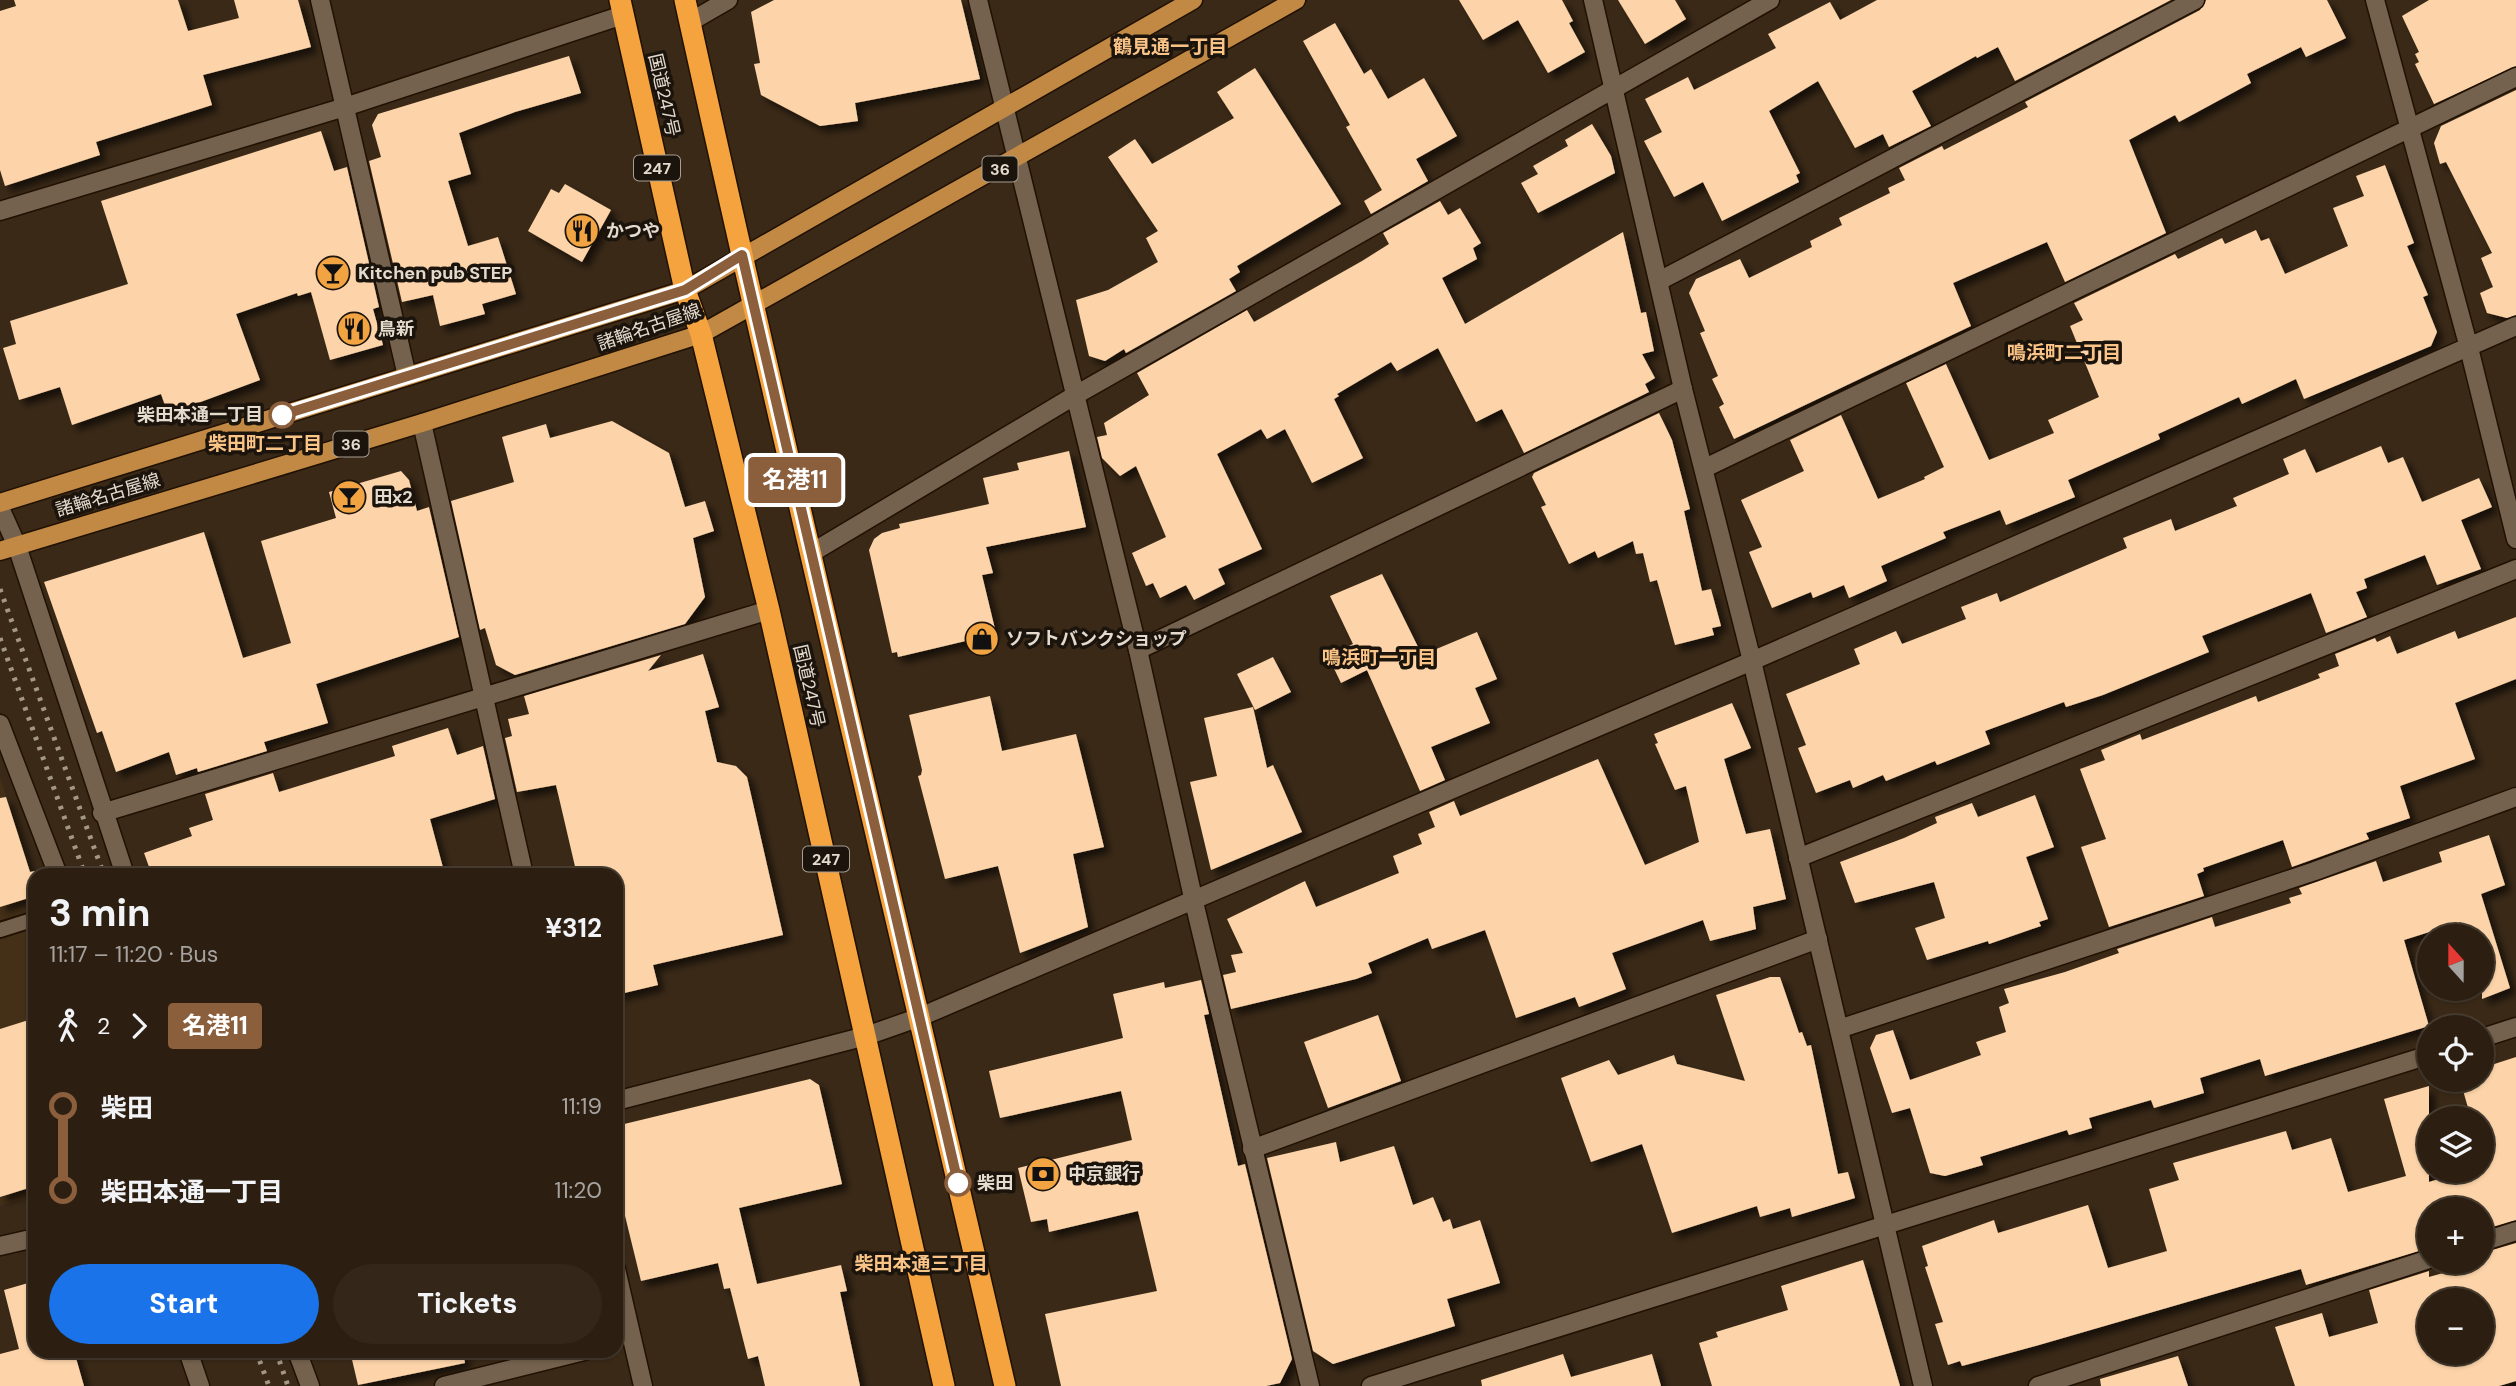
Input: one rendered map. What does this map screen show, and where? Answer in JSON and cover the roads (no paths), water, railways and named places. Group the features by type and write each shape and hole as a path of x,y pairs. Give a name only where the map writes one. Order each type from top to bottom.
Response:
{"highway":[{"name":"国道247号","path":"685,0 753,307 813,552 1005,1386"},
{"name":"国道247号","path":"621,7 685,290 701,334 768,610 944,1386"}],"main road":[{"name":"諸輪名古屋線","path":"0,503 685,290 742,255 1193,0"},
{"name":"諸輪名古屋線","path":"8,549 422,423 701,334 1018,159 1296,0"}],"street":[{"path":"320,0 407,376"},
{"path":"690,22 728,0"},
{"path":"978,0 1138,650 1194,902 1310,1386"},
{"path":"1593,0 1683,389 1752,661 1923,1386"},
{"path":"813,552 1074,396 1770,0"},
{"path":"1659,281 2195,0"},
{"path":"2375,0 2469,348 2516,539"},
{"path":"0,211 345,107 621,7"},
{"path":"1704,468 2411,130 2516,77"},
{"path":"623,1099 866,1036 920,1017 1752,661 2516,327"},
{"path":"1138,650 1683,389"},
{"path":"422,423 522,868"},
{"path":"0,508 8,549 122,868"},
{"path":"1798,858 2516,569"},
{"path":"102,813 768,610"},
{"path":"0,724 55,868"},
{"path":"1839,1029 2315,871 2516,797"},
{"path":"1252,1149 1818,939"},
{"path":"2494,1034 2516,1027"},
{"path":"1371,1386 2417,1059"},
{"path":"2494,1238 2516,1231"},
{"path":"0,1246 28,1240"},
{"path":"2038,1386 2417,1263"},
{"path":"624,1341 643,1386"},
{"path":"190,1358 200,1386"},
{"path":"300,1358 310,1386"},
{"path":"444,1386 556,1358"}],"lane":[{"path":"0,930 28,921"}],"railway":[{"path":"0,589 101,868"},
{"path":"0,638 82,868"},
{"path":"259,1358 269,1386"},
{"path":"278,1358 288,1386"}],"place":[{"name":"かつや","path":"582,231"},
{"name":"Kitchen pub STEP","path":"333,273"},
{"name":"鳥新","path":"354,329"},
{"name":"柴田本通一丁目","path":"282,415"},
{"name":"田x2","path":"349,497"},
{"name":"ソフトバンクショップ","path":"982,639"},
{"name":"中京銀行","path":"1043,1174"},
{"name":"柴田","path":"958,1183"}],"district":[{"name":"鶴見通一丁目","path":"1170,46"},
{"name":"鳴浜町二丁目","path":"2064,352"},
{"name":"柴田町二丁目","path":"265,443"},
{"name":"鳴浜町一丁目","path":"1379,657"},
{"name":"柴田本通三丁目","path":"921,1263"}]}
